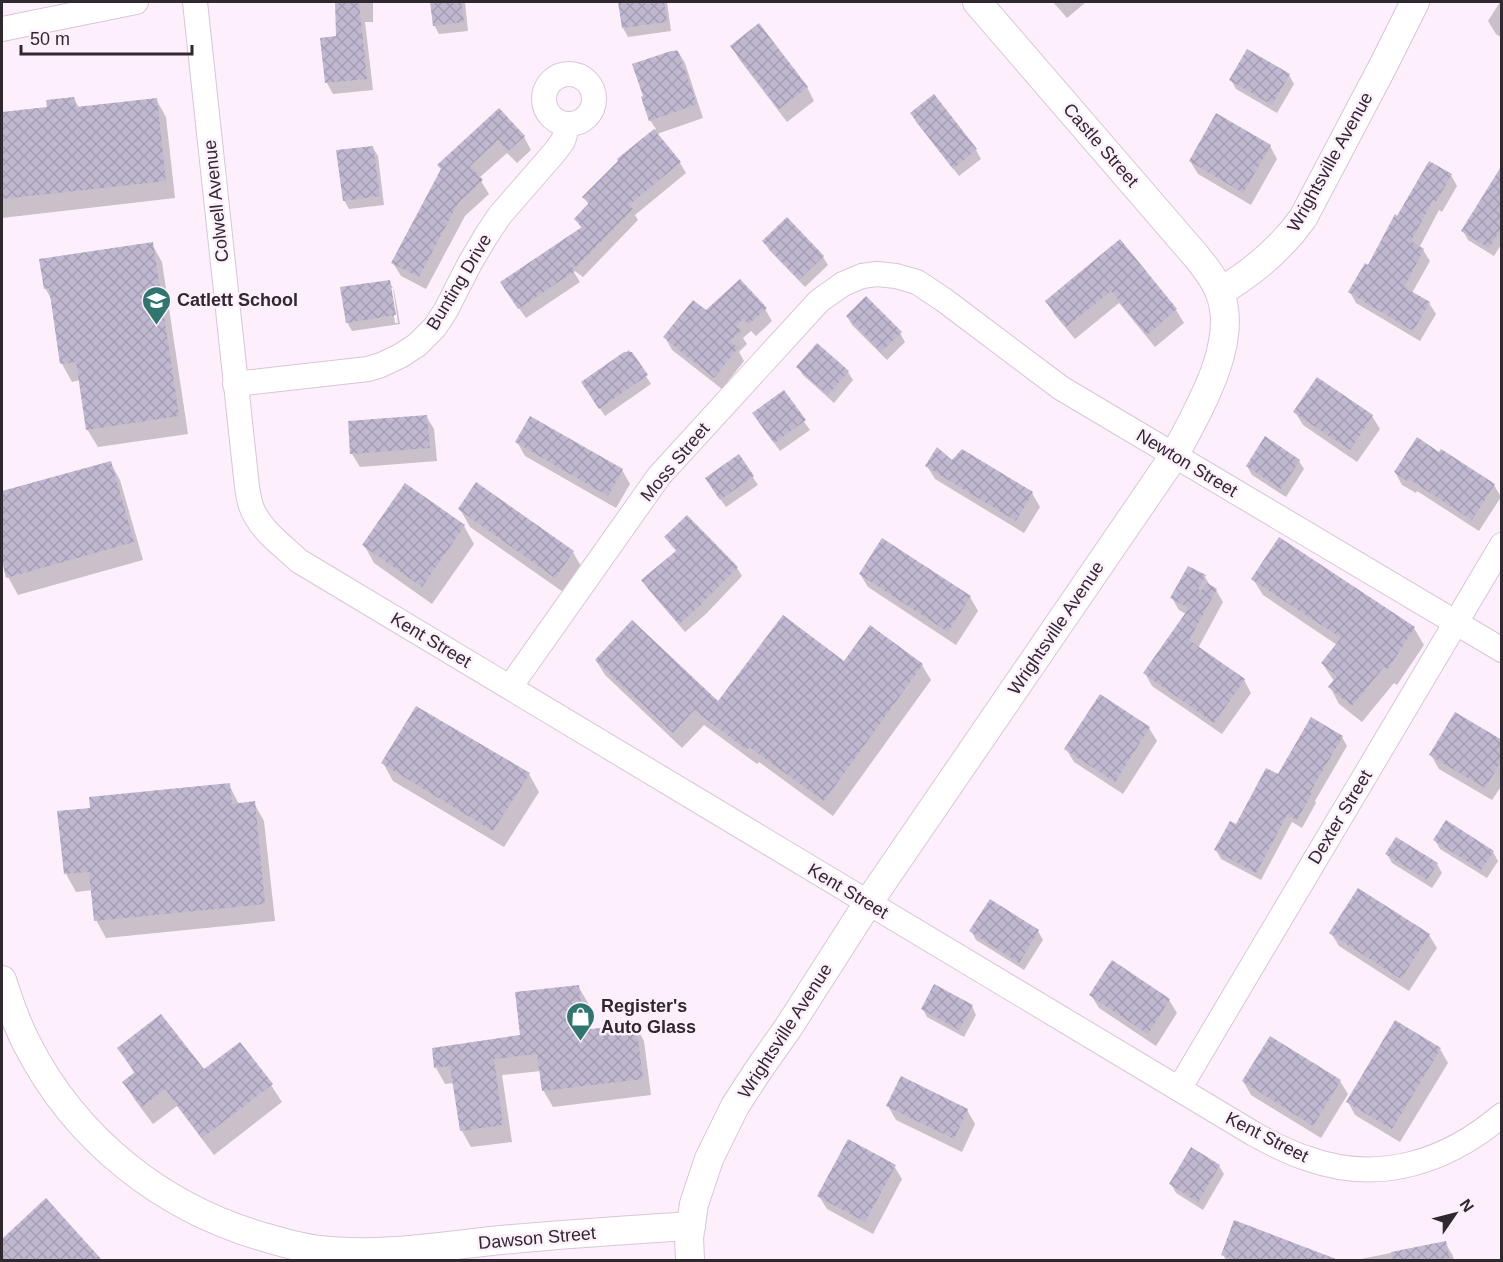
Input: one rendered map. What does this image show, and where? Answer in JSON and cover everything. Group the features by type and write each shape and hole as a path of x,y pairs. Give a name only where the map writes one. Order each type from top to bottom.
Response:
{"street":[{"path":"2,29 136,2"},
{"name":"Colwell Avenue","path":"195,2 246,487 252,508 261,523 299,561"},
{"name":"Castle Street","path":"977,2 1196,256 1210,273 1220,292"},
{"name":"Wrightsville Avenue","path":"690,1260 689,1238 694,1204 710,1159 735,1106 868,903 1174,456 1209,388 1218,362 1224,325 1224,308 1220,292 1240,280 1277,249 1303,218 1415,2"},
{"name":"Bunting Drive","path":"236,384 368,369 400,357 417,345 435,327 470,263 500,215 559,147 568,124"},
{"name":"Newton Street","path":"877,274 917,282 1062,388 1502,650"},
{"name":"Moss Street","path":"510,687 659,476 819,302 843,284 862,276 877,274"},
{"name":"Dexter Street","path":"1179,1089 1502,545"},
{"name":"Kent Street","path":"299,561 1254,1134 1285,1150 1311,1160 1348,1168 1387,1169 1414,1164 1440,1155 1464,1143 1502,1115"},
{"name":"Dawson Street","path":"2,980 15,1020 42,1071 65,1104 95,1139 128,1168 183,1205 245,1232 298,1247 319,1250 389,1252 503,1240 691,1226"}],"building":[{"path":"335,2 359,2 367,79 325,83 320,38 336,36"},
{"path":"430,2 461,2 464,22 433,26"},
{"path":"618,2 664,2 667,22 622,28"},
{"path":"759,23 808,87 779,109 730,46"},
{"path":"1247,49 1290,74 1272,105 1229,80"},
{"path":"671,51 678,51 697,104 649,121 632,64"},
{"path":"934,94 977,149 953,169 910,113"},
{"path":"74,97 76,107 157,98 166,181 2,199 2,112 47,107 46,100"},
{"path":"499,108 525,136 508,151 498,140 470,166 483,180 458,203 419,277 391,263 441,169 437,165"},
{"path":"1216,113 1271,145 1243,193 1189,161"},
{"path":"654,129 681,162 629,205 633,209 576,267 569,262 575,271 518,309 500,282 582,227 574,219 589,203 582,197 618,161 617,159"},
{"path":"373,146 380,196 343,201 336,150"},
{"path":"1429,161 1452,174 1436,202 1433,200 1411,241 1424,249 1404,287 1430,302 1413,331 1348,292 1365,263 1368,265 1395,214 1397,216"},
{"path":"1502,165 1502,227 1489,248 1461,231"},
{"path":"787,217 824,256 799,280 762,241"},
{"path":"1120,239 1177,309 1147,335 1111,291 1066,327 1045,301"},
{"path":"153,242 179,416 86,430 76,362 60,364 49,288 44,289 39,259"},
{"path":"740,279 767,308 749,324 743,319 736,325 741,331 730,341 738,348 714,378 663,337 693,300 706,310"},
{"path":"390,280 396,315 346,323 340,287"},
{"path":"866,296 902,332 881,352 846,316"},
{"path":"817,343 849,371 828,395 796,367"},
{"path":"624,352 632,352 648,375 599,409 581,382"},
{"path":"1317,377 1373,415 1350,450 1293,412"},
{"path":"784,390 806,420 774,443 752,413"},
{"path":"427,415 430,448 350,454 348,421"},
{"path":"530,416 623,469 608,496 515,442"},
{"path":"1265,436 1300,460 1281,489 1246,466"},
{"path":"1417,437 1439,452 1441,449 1495,484 1472,520 1394,472"},
{"path":"937,447 952,460 962,449 1033,492 1016,521 925,466"},
{"path":"739,454 754,476 720,500 705,478"},
{"path":"111,461 134,542 6,578 2,560 2,491"},
{"path":"476,482 574,551 555,578 458,509"},
{"path":"405,483 465,525 422,587 362,545"},
{"path":"687,515 738,567 679,624 641,580 677,550 664,537"},
{"path":"1279,537 1415,627 1388,669 1384,667 1352,706 1328,687 1337,676 1321,663 1341,638 1251,579"},
{"path":"882,538 971,596 948,632 859,574"},
{"path":"1188,566 1206,575 1198,589 1201,591 1207,583 1217,589 1189,640 1245,679 1214,723 1143,673 1189,608 1170,598"},
{"path":"783,615 844,661 870,625 923,664 824,801 749,747 747,750 694,710 673,733 595,660 632,620 718,701"},
{"path":"1100,694 1150,727 1115,782 1064,749"},
{"path":"416,706 530,773 493,831 381,763"},
{"path":"1455,712 1502,740 1502,760 1485,788 1429,755"},
{"path":"1311,717 1343,736 1310,792 1312,793 1297,820 1287,815 1256,873 1214,850 1230,821 1236,824 1266,768 1278,774"},
{"path":"230,783 232,804 255,801 265,904 94,921 89,872 64,874 57,811 90,808 89,797"},
{"path":"1446,820 1494,851 1481,870 1433,840"},
{"path":"1396,837 1438,863 1427,880 1385,854"},
{"path":"1358,888 1430,934 1401,979 1329,933"},
{"path":"990,899 1039,930 1019,963 969,931"},
{"path":"1112,960 1170,999 1148,1034 1089,995"},
{"path":"934,984 973,1005 959,1030 921,1009"},
{"name":"Register's Auto Glass","path":"579,985 584,1030 636,1023 643,1079 542,1091 537,1054 494,1059 503,1125 460,1131 450,1066 434,1068 432,1048 520,1035 515,992"},
{"path":"161,1014 204,1069 240,1042 273,1084 202,1138 165,1089 142,1107 122,1082 135,1072 117,1048"},
{"path":"1395,1020 1441,1048 1392,1129 1346,1102"},
{"path":"1270,1036 1341,1080 1313,1126 1242,1081"},
{"path":"901,1076 968,1109 954,1139 886,1106"},
{"path":"848,1139 896,1165 865,1222 817,1196"},
{"path":"1191,1147 1220,1165 1198,1202 1169,1184"},
{"path":"46,1198 102,1260 2,1260 2,1239"},
{"path":"1234,1220 1336,1260 1235,1260 1221,1255"},
{"path":"1446,1241 1450,1260 1392,1260 1391,1252"}],"place":[{"name":"Catlett School","path":"156,326"},
{"name":"Register's Auto Glass","path":"580,1042"}]}
